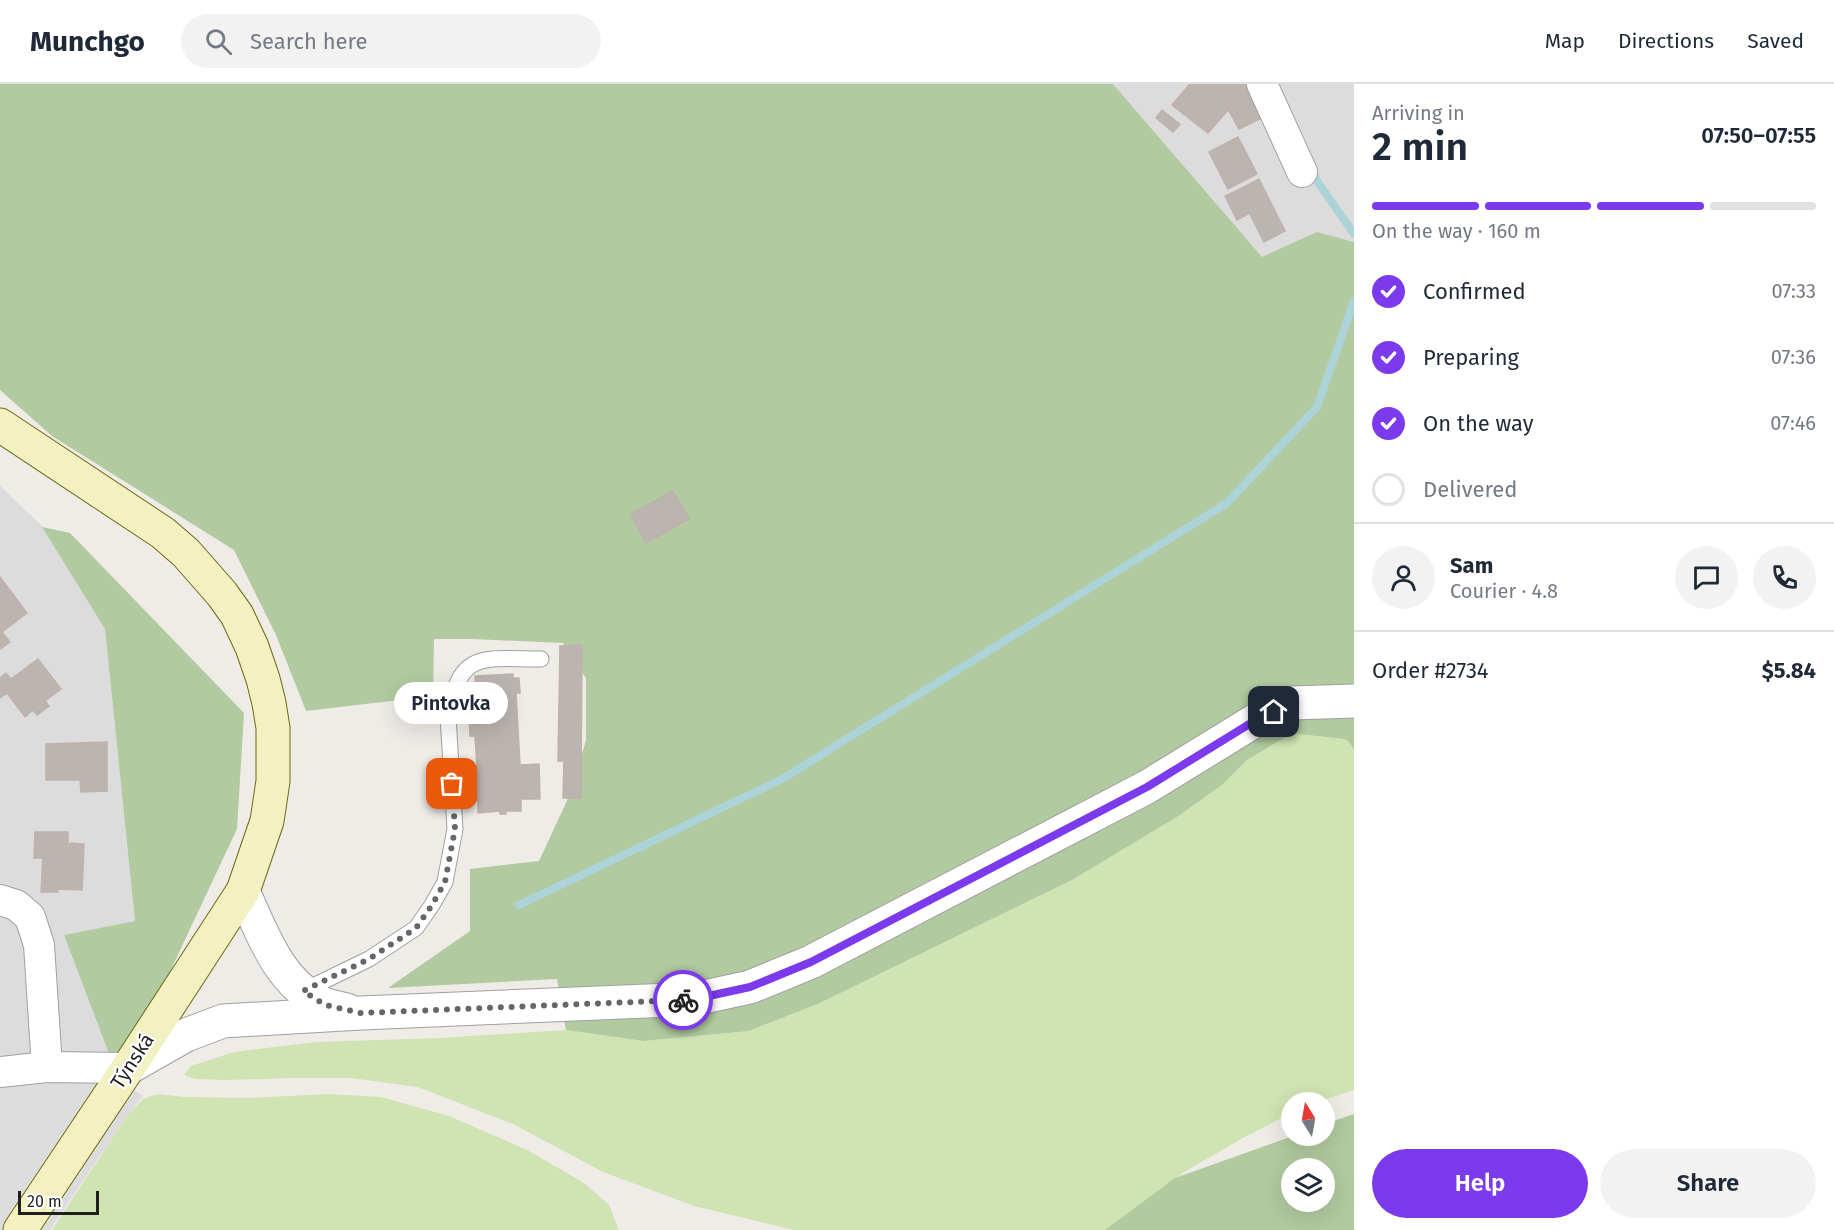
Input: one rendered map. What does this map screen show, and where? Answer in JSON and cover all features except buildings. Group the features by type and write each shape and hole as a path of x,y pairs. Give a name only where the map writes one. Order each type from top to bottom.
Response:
{"main road":[{"name":"Týnská","path":"0,425 163,533 206,574 237,615 252,647 263,679 270,711 274,754 273,781 267,821 243,891 20,1230"}],"street":[{"path":"1262,84 1302,172"},
{"path":"0,1072 48,1067 128,1068 186,1035 223,1021 695,999 750,987 811,962 1137,792 1256,720 1292,703 1354,701"},
{"path":"243,891 263,936 282,969 303,991 325,1005 361,1013"},
{"path":"0,900 16,905 30,917 39,945 48,1067"}],"lane":[{"path":"303,991 369,959 416,928 422,920 445,882 455,829 448,717 456,683 468,667 478,661 541,659"}],"shaded area":[{"path":"1113,84 1354,84 1354,242 1317,232 1262,258"},
{"path":"0,486 42,526 105,629 135,921 64,935 119,1080 143,1096 129,1113 50,1230 0,1230"}],"green space":[{"path":"0,84 1113,84 1262,257 1317,232 1354,242 1354,749 1344,739 1298,734 1284,738 1247,760 1223,784 1180,815 1072,880 820,1003 749,1031 644,1041 566,1030 557,979 388,988 470,931 470,869 539,861 572,790 586,740 586,678 563,643 434,639 433,696 306,711 276,635 234,550 52,436 0,390"},
{"path":"42,527 70,533 244,713 237,829 119,1080 64,935 135,921 105,629"},
{"path":"1298,734 1344,739 1354,749 1354,1090 1335,1096 1335,1092 1281,1092 1281,1118 1186,1171 1105,1230 794,1230 694,1206 603,1172 515,1125 418,1087 351,1078 226,1080 196,1079 184,1075 191,1066 234,1052 316,1042 441,1038 566,1030 644,1041 749,1031 820,1003 1072,880 1180,815 1222,784 1247,760 1284,738"},
{"path":"158,1094 184,1097 250,1098 328,1094 381,1097 449,1116 527,1150 584,1183 609,1205 619,1230 52,1230 129,1113 143,1099"},
{"path":"1354,1114 1354,1230 1105,1230 1175,1178 1281,1140 1281,1146 1335,1146 1335,1121"}],"waterway":[{"path":"1312,169 1317,181 1354,234"},
{"path":"519,905 782,779 1227,503 1317,407 1354,301"}],"way so far":[{"path":"452,784 455,829 445,882 416,928 369,959 303,991 325,1005 361,1013 683,1000"}],"place":[{"name":"Pintovka","path":"452,784"}],"route":[{"path":"683,1000 750,987 811,962 1147,787 1256,720 1274,712"}]}
